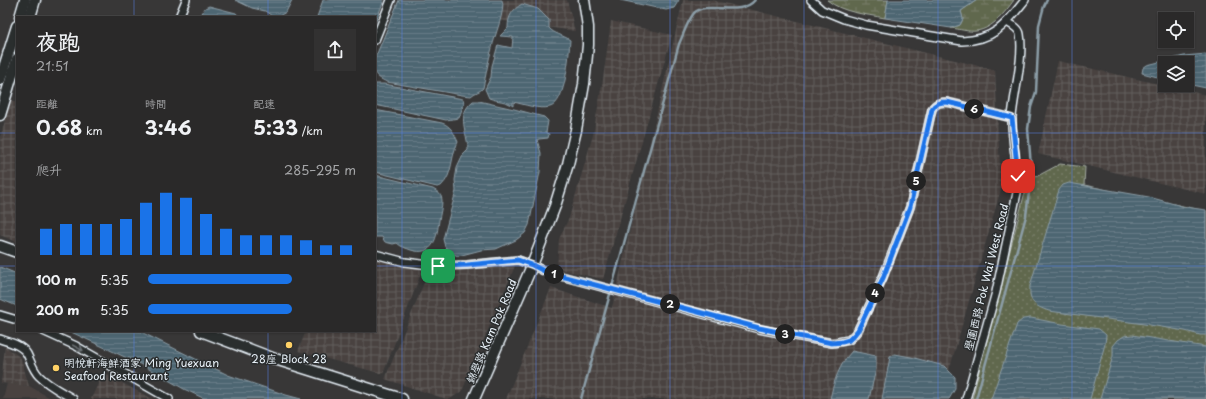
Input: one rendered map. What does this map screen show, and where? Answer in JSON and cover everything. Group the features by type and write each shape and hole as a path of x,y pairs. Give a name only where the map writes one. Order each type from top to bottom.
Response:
{"street":[{"path":"20,16 25,0"},
{"path":"30,16 35,0"},
{"path":"179,16 186,0"},
{"path":"376,38 391,0"},
{"name":"錦壆路 Kam Pok Road","path":"474,399 532,265 555,206 568,164 584,84 588,45 588,27 584,0"},
{"path":"811,0 822,10 844,19 866,25 962,41 973,41 988,37 1007,22 1025,0"},
{"name":"壆圍西路 Pok Wai West Road","path":"966,399 996,292 1016,203 1018,176 1012,118 1021,49 1020,33 1015,26 1007,22"},
{"path":"0,80 16,29"},
{"path":"0,114 16,63"},
{"path":"376,254 405,262 438,266 518,260 546,272 759,328 832,343 842,342 849,340 858,330 883,278 910,207 932,109 940,102 947,102 1012,118"},
{"path":"0,246 16,252"},
{"path":"0,315 16,320"},
{"path":"45,332 76,346 169,399"},
{"path":"205,332 275,359 402,399"},
{"path":"0,339 23,349 34,370 39,376 47,383 73,399"}],"shaded area":[{"path":"436,0 567,0 575,31 468,16"},
{"path":"683,0 712,0 995,70 1001,189 941,399 506,399 551,288 612,308"},
{"path":"611,21 672,35 603,279 557,269 559,239 569,218 593,135"},
{"path":"1058,61 1158,84 1158,92 1193,92 1206,95 1206,194 1038,154"},
{"path":"11,100 16,102 16,242 0,235 0,138"},
{"path":"376,252 424,265 383,374 298,351 306,332 376,332"},
{"path":"515,266 462,391 450,399 446,399 385,379 430,268"},
{"path":"5,346 21,358 29,386 1,383"},
{"path":"103,373 141,393 153,399 91,399"},
{"path":"7,383 29,386 52,399 3,399"}],"green space":[{"path":"827,0 888,0 885,18 840,8"},
{"path":"977,0 1014,0 998,19 982,30 970,31 951,28 960,25 963,19 961,11"},
{"path":"1060,164 1085,167 1084,185 1206,211 1206,399 972,399 1027,184 1032,179"}],"water":[{"path":"235,0 292,0 286,12 279,16 272,16 265,11 252,8"},
{"path":"323,0 384,0 376,20 376,16 317,16"},
{"path":"399,0 502,0 503,5 501,17 493,43 483,88 471,96 387,82 376,75 376,56"},
{"path":"620,0 679,0 674,8 666,10"},
{"path":"888,0 977,0 961,11 963,19 960,25 951,28 885,18"},
{"path":"522,4 538,9 549,20 549,28 551,30 570,40 566,77 563,88 560,97 555,104 550,107 536,107 513,102 513,106 489,98 485,89 491,77 492,66 498,45 512,48 513,37 500,36 508,28 511,14"},
{"path":"209,6 236,13 238,16 201,16 205,8"},
{"path":"1206,54 1206,88 1194,85 1194,56 1184,56"},
{"path":"1158,62 1158,77 1142,73 1143,68 1147,65"},
{"path":"376,84 384,84 463,99 464,103 459,118 446,120 376,105"},
{"path":"473,101 479,101 544,117 548,121 546,133 549,134 548,138 537,140 541,153 540,172 529,225 525,233 516,240 496,249 481,250 458,256 451,253 445,247 443,239 456,191 455,180 457,168 463,155 468,150 464,118 465,112"},
{"path":"376,110 442,123 450,128 454,133 458,142 450,170 445,181 441,186 437,187 376,172"},
{"path":"376,175 437,191 442,199 442,203 437,233 433,244 429,248 425,251 411,250 397,243 393,244 385,242 382,237 376,237"},
{"path":"1069,183 1149,197 1185,207 1206,210 1206,335 1144,324 1049,311 1034,303 1030,296 1030,286 1059,190 1063,185"},
{"path":"0,267 16,274 16,306 0,299"},
{"path":"1031,318 1099,329 1106,335 1105,344 1090,399 991,399 1017,324 1023,319"},
{"path":"71,332 141,332 228,375 301,399 205,399 142,365"},
{"path":"1132,335 1206,347 1206,399 1100,399 1113,356 1113,346 1124,336"},
{"path":"852,351 876,356 876,369 869,399 830,399 838,374 847,356"},
{"path":"895,354 944,366 955,377 955,389 949,399 882,399 890,357"}],"waterway":[{"path":"581,399 679,44 689,20 694,13 700,9 741,8 749,5 755,0"},
{"path":"976,399 1026,216 1031,166 1028,129 1031,107 1036,92 1039,25 1047,0"}],"place":[{"name":"28座 Block 28","path":"289,345"},
{"name":"明悅軒海鮮酒家 Ming Yuexuan Seafood Restaurant","path":"56,368"}],"route":[{"path":"438,266 518,260 546,272 759,328 832,343 842,342 849,340 858,330 883,278 910,207 932,109 936,104 940,102 947,102 1012,118 1018,176"}]}
